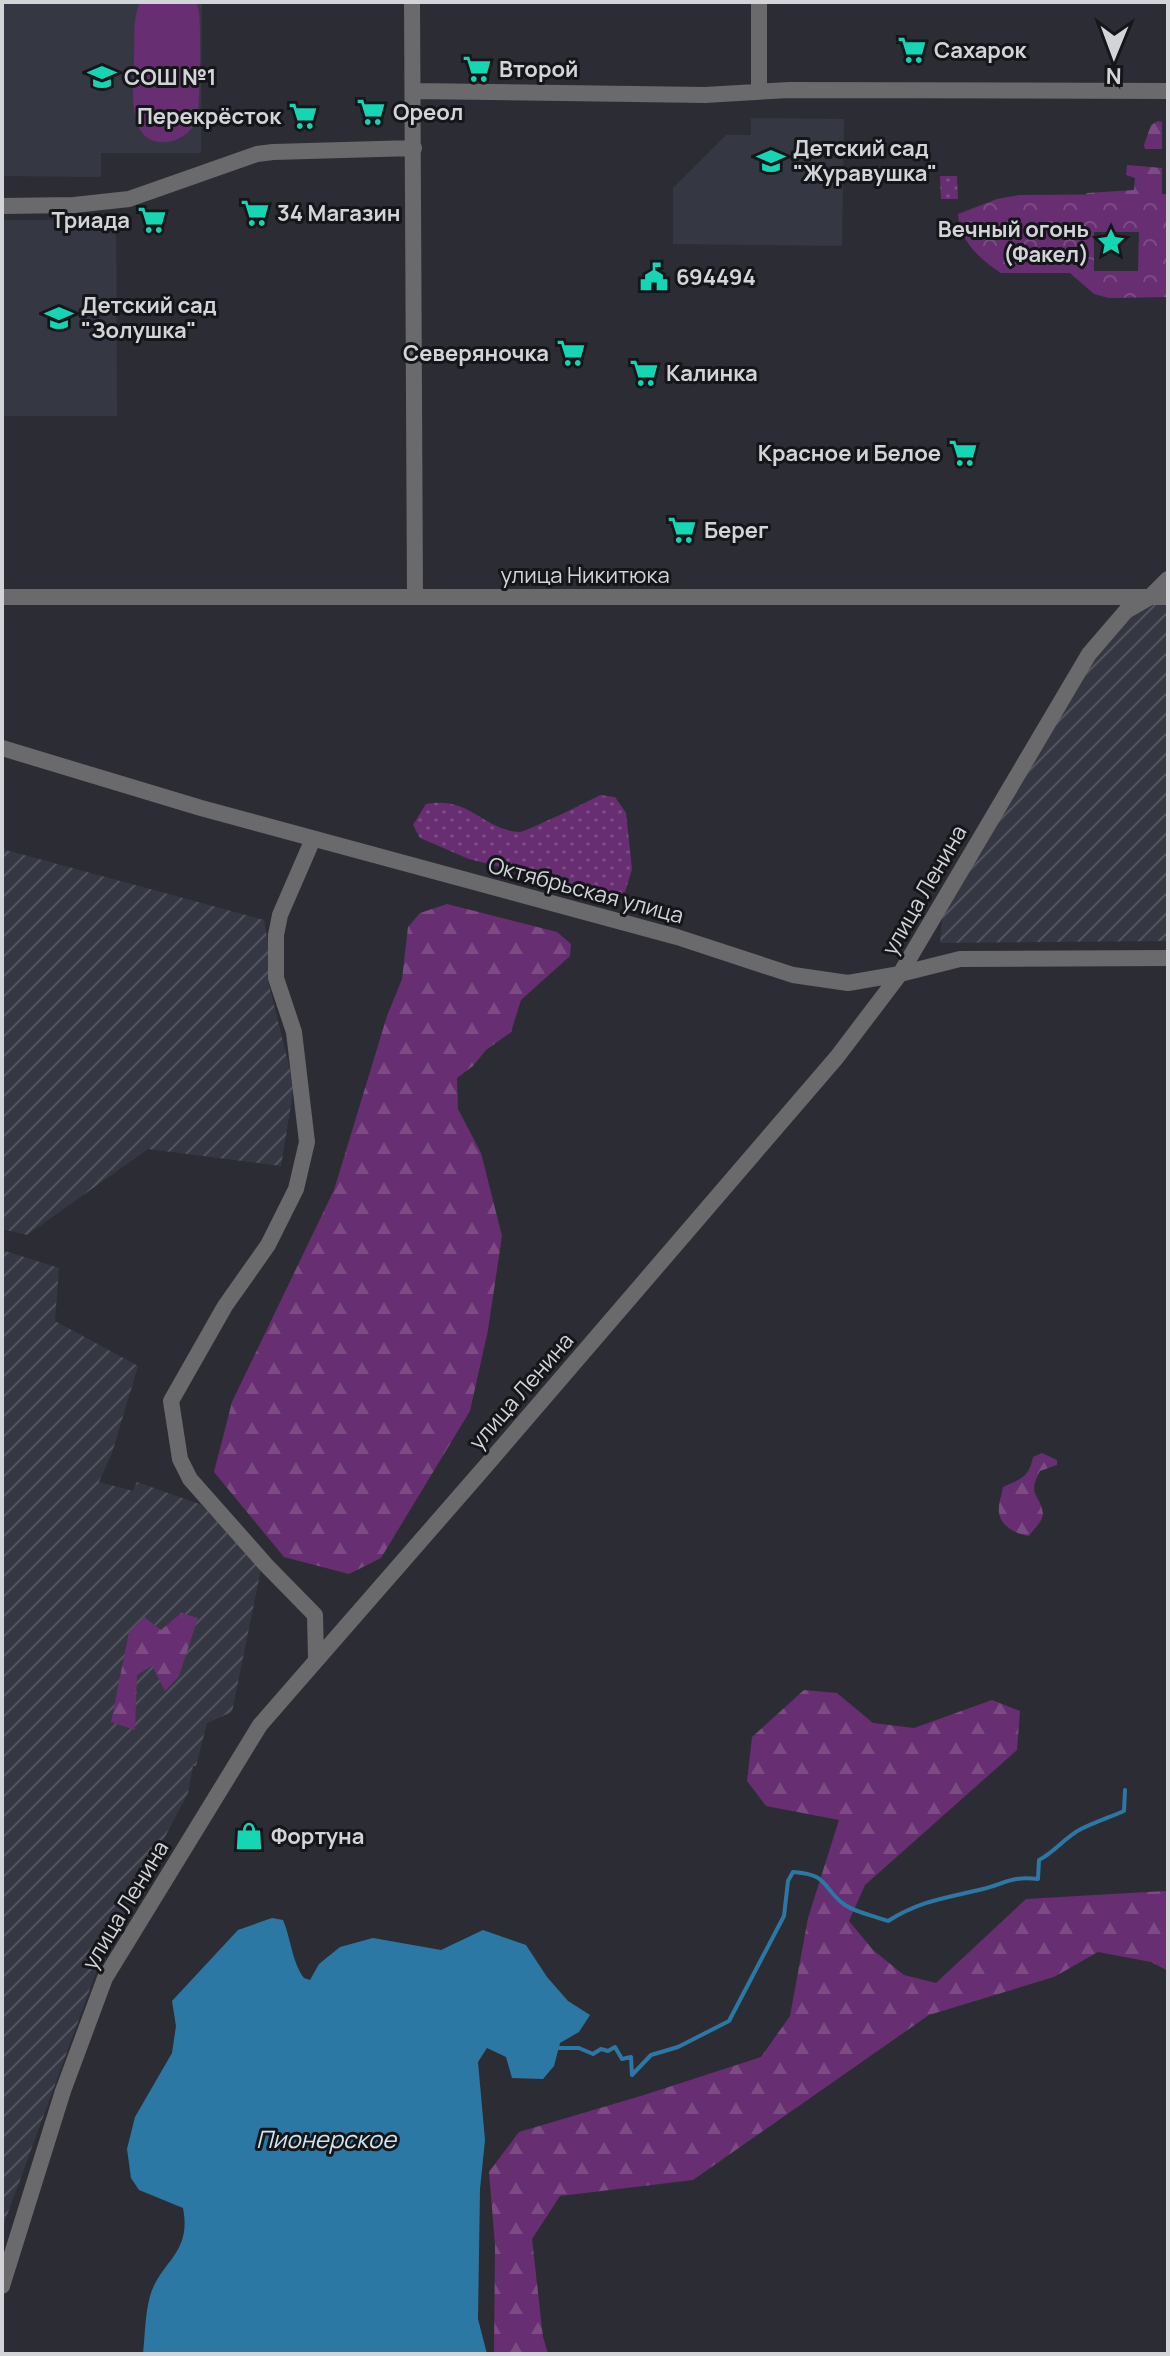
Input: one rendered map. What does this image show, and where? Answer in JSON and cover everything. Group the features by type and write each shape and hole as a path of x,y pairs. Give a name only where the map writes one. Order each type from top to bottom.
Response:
{"street":[{"path":"412,2 415,597"},
{"path":"759,2 759,91"},
{"path":"414,91 705,95 759,91 1168,91"},
{"path":"2,206 74,205 129,199 257,154 414,148"},
{"name":"улица Ленина","path":"2,2286 63,2091 105,1978 260,1725 827,1069 900,974 1089,654 1126,611 1150,597 1168,579"},
{"name":"улица Никитюка","path":"2,597 1168,597"},
{"name":"Октябрьская улица","path":"2,748 313,839 677,937 793,975 848,983 960,959 1168,958"},
{"path":"313,839 280,915 276,935 276,978 294,1032 307,1142 296,1189 268,1245 225,1306 171,1401 180,1459 190,1479 315,1615 332,1621 348,1621"},
{"path":"315,1615 316,1658"}],"shaded area":[{"name":"СОШ №1","path":"2,2 202,2 201,153 101,153 101,177 2,176"},
{"path":"743,2 743,4 480,3"},
{"name":"Детский сад \"Журавушка\"","path":"751,118 844,119 842,246 673,244 673,188 726,135 751,135"},
{"name":"Детский сад \"Золушка\"","path":"2,220 116,220 117,416 2,416"},
{"path":"1147,605 1168,605 1168,941 940,943 944,898 1102,640"},
{"path":"2,849 264,920 268,943 268,981 294,1086 281,1166 148,1149 27,1235 2,1229"},
{"path":"2,1250 59,1268 55,1321 138,1366 112,1453 99,1482 133,1491 137,1482 202,1505 261,1569 232,1712 207,1723 188,1793 101,1959 2,2229"}],"green space":[{"path":"140,2 196,2 199,11 198,114 192,128 173,141 157,142 146,136 135,114 134,29"},
{"path":"1162,122 1162,149 1145,149 1151,125"},
{"path":"1127,165 1162,168 1162,212 1085,196 1087,193 1134,190 1135,178 1126,175"},
{"path":"940,176 957,176 958,199 941,199"},
{"path":"1167,194 1168,297 1109,298 1094,294 1070,273 1001,273 993,268 967,241 958,214 997,199 1019,195","holes":["1094,232 1139,232 1138,271 1094,271"]},
{"path":"600,795 615,797 626,813 632,869 625,892 615,896 469,859 420,838 413,825 426,804 441,803 465,809 496,826 520,832"},
{"path":"447,904 557,932 571,944 570,956 521,1000 511,1032 486,1050 473,1066 457,1078 458,1109 481,1153 502,1236 488,1330 470,1411 381,1558 349,1574 284,1557 214,1472 232,1402 334,1190 387,1016 402,979 408,927 420,913"},
{"path":"1042,1453 1057,1460 1057,1465 1040,1471 1036,1479 1034,1490 1043,1514 1029,1536 1013,1531 1004,1524 999,1513 999,1502 1003,1487 1023,1477 1033,1457"},
{"path":"181,1613 198,1618 179,1676 165,1691 152,1666 137,1675 135,1730 111,1722 129,1632 144,1617 161,1630"},
{"path":"804,1690 837,1693 873,1723 914,1728 992,1700 1020,1711 1017,1750 865,1885 849,1921 873,1950 904,1975 936,1983 1026,1899 1165,1891 1168,1892 1168,1971 1151,1962 1098,1952 1054,1977 929,2015 693,2180 560,2196 532,2239 543,2337 548,2354 494,2354 495,2245 489,2172 519,2132 761,2057 790,2016 808,1918 839,1820 766,1806 747,1781 752,1737"}],"water":[{"name":"Пионерское","path":"272,1918 283,1920 297,1965 304,1978 310,1980 319,1964 340,1947 373,1938 441,1950 483,1930 526,1945 568,2001 590,2015 579,2032 560,2043 554,2066 543,2079 512,2078 506,2057 487,2048 478,2062 485,2140 480,2189 478,2319 487,2354 143,2354 150,2296 179,2247 185,2224 183,2208 139,2190 131,2178 127,2149 135,2117 172,2053 176,2026 172,2001 238,1930"}],"waterway":[{"path":"559,2048 579,2048 593,2054 615,2047 622,2059 631,2057 632,2075 651,2055 678,2047 729,2021 784,1916 788,1881 793,1872 820,1879 845,1905 888,1921 934,1900 1015,1879 1038,1879 1039,1860 1075,1832 1124,1811 1125,1790"}],"place":[{"name":"Сахарок","path":"912,50"},
{"name":"Второй","path":"477,69"},
{"name":"СОШ №1","path":"102,77"},
{"name":"Ореол","path":"371,112"},
{"name":"Перекрёсток","path":"303,116"},
{"name":"Детский сад \"Журавушка\"","path":"771,161"},
{"name":"34 Магазин","path":"255,213"},
{"name":"Триада","path":"152,220"},
{"name":"Вечный огонь (Факел)","path":"1111,242"},
{"name":"694494","path":"654,277"},
{"name":"Детский сад \"Золушка\"","path":"59,318"},
{"name":"Северяночка","path":"571,353"},
{"name":"Калинка","path":"644,373"},
{"name":"Красное и Белое","path":"963,453"},
{"name":"Берег","path":"682,530"},
{"name":"Фортуна","path":"249,1836"}]}
